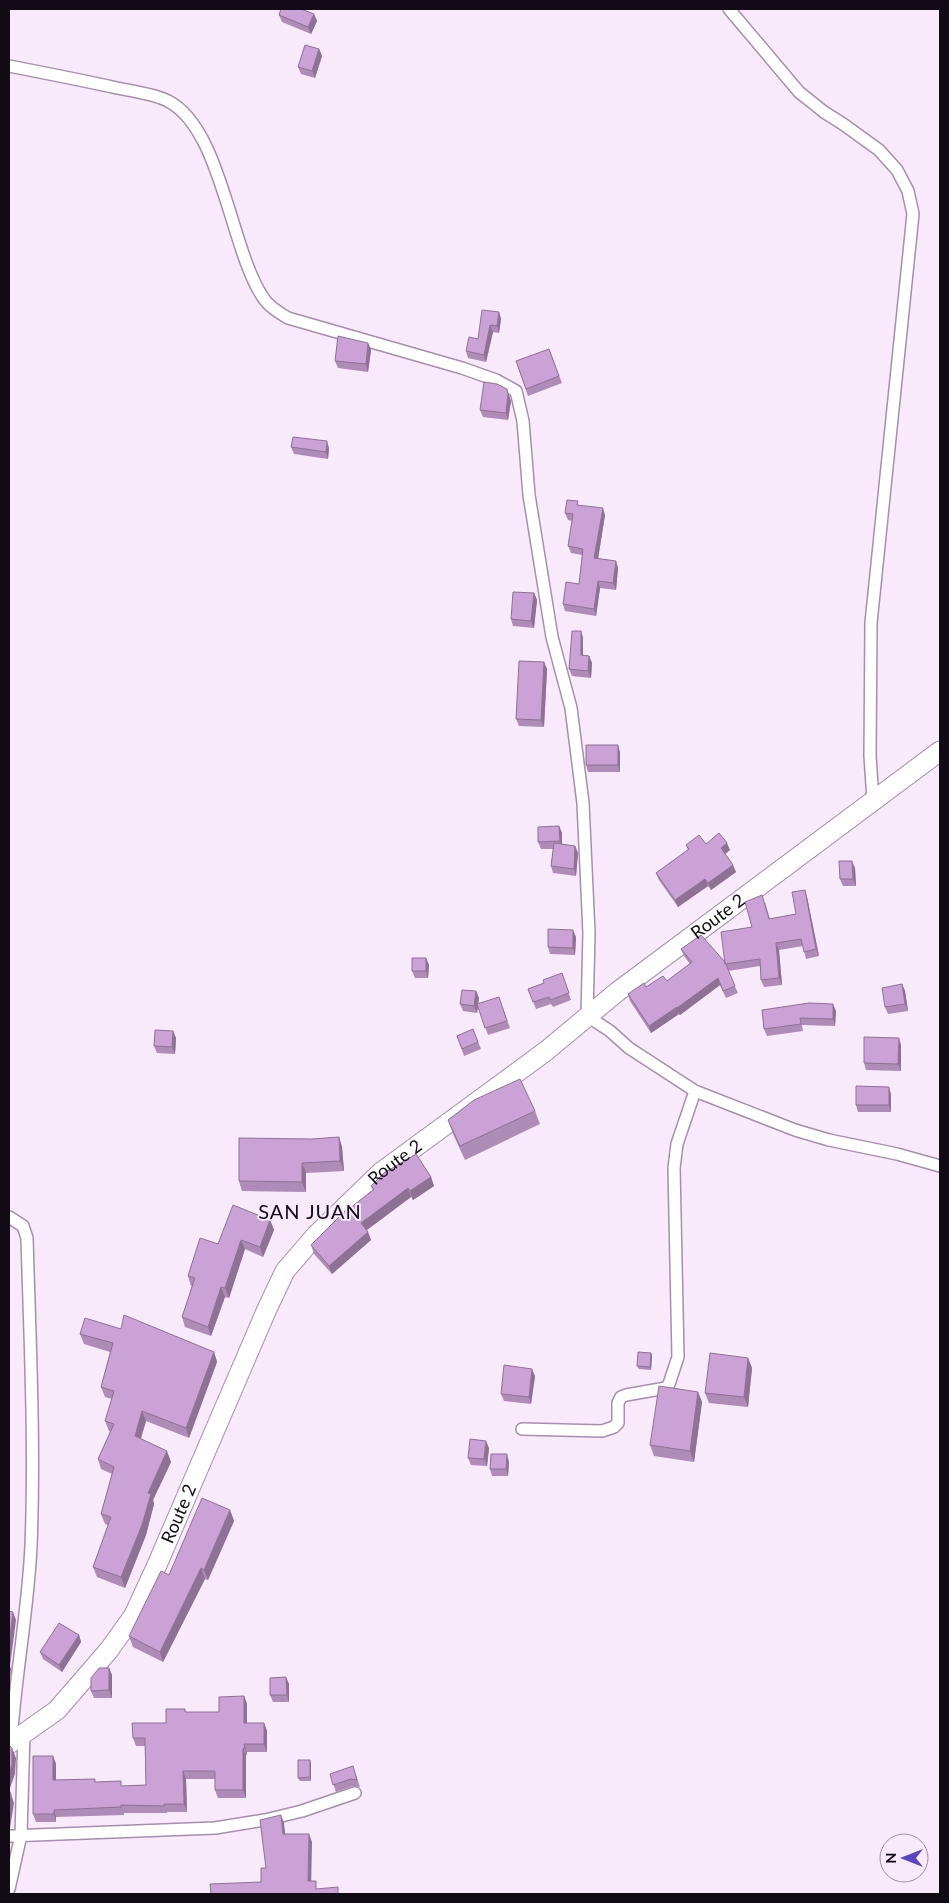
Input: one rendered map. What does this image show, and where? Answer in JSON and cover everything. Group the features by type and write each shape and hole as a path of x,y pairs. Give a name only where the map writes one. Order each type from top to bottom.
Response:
{"highway":[{"name":"Route 2","path":"19,1737 57,1710 109,1650 134,1615 285,1270 316,1235 380,1173 546,1051 617,992 940,751"}],"street":[{"path":"729,9 799,92 824,112 879,150 897,170 908,191 913,214 871,622 870,756 874,800"},
{"path":"9,66 134,91 168,100 189,117 209,151 248,269 262,296 270,306 288,318 462,368 496,380 516,391 523,421 529,495 552,637 571,708 583,803 593,1012 629,1048 695,1091 795,1130 829,1140 913,1158 940,1166"},
{"path":"522,1429 602,1432 614,1427 618,1423 618,1403 621,1397 626,1394 666,1388 669,1384 678,1357 674,1168 677,1144 695,1091"},
{"path":"9,1217 23,1226 27,1238 33,1462 26,1606 14,1704 19,1737 21,1835 9,1889"},
{"path":"9,1836 122,1830 215,1828 265,1820 302,1811 355,1793"}],"building":[{"path":"281,9 301,9 314,14 308,27 279,15"},
{"path":"305,45 319,49 312,71 298,67"},
{"path":"482,310 499,312 497,326 490,325 484,355 466,351 469,337 478,339"},
{"path":"338,336 368,343 366,364 335,361"},
{"path":"549,349 559,376 526,389 516,361"},
{"path":"484,382 497,384 507,389 506,413 480,410"},
{"path":"293,437 327,441 326,452 291,447"},
{"path":"567,500 578,501 577,505 603,508 594,558 616,561 613,583 598,581 594,609 563,604 566,582 579,584 583,549 568,546 573,514 565,513"},
{"path":"513,592 534,593 531,621 511,619"},
{"path":"572,631 581,631 581,655 589,656 588,671 569,669"},
{"path":"519,661 544,662 541,720 516,719"},
{"path":"586,745 618,745 618,765 586,765"},
{"path":"559,826 560,841 538,842 538,827"},
{"path":"719,833 727,843 721,848 733,865 708,883 705,879 675,900 656,873 689,849 686,845 699,835 706,844"},
{"path":"554,843 575,846 574,869 551,866"},
{"path":"839,861 852,861 853,879 840,879"},
{"path":"805,890 816,949 804,952 801,939 776,943 779,978 761,980 760,959 725,964 721,932 752,927 745,902 762,895 769,919 796,914 792,892"},
{"path":"548,929 573,930 573,948 548,947"},
{"path":"701,935 725,962 735,986 723,991 718,978 649,1026 628,994 644,983 646,987 663,976 667,981 692,962 681,949"},
{"path":"412,958 426,958 426,971 412,971"},
{"path":"562,973 569,993 550,1000 549,997 533,1002 528,989 544,983 543,980"},
{"path":"902,984 905,1004 885,1007 882,988"},
{"path":"462,990 476,991 474,1006 460,1004"},
{"path":"499,997 507,1021 485,1028 477,1004"},
{"path":"809,1003 833,1004 833,1019 800,1018 801,1024 764,1029 762,1010"},
{"path":"473,1029 478,1042 462,1049 457,1036"},
{"path":"155,1030 173,1031 172,1047 154,1046"},
{"path":"864,1037 899,1038 898,1064 864,1063"},
{"path":"520,1079 535,1111 460,1146 448,1120 474,1100"},
{"path":"856,1086 889,1087 889,1105 856,1105"},
{"path":"339,1137 340,1161 302,1163 302,1182 239,1181 239,1138 312,1139"},
{"path":"416,1154 431,1177 410,1191 408,1188 361,1223 368,1232 329,1266 311,1245 348,1208 374,1189 371,1186 384,1173"},
{"path":"233,1205 270,1220 260,1247 241,1240 225,1288 221,1287 208,1327 182,1317 195,1278 188,1276 200,1238 218,1244"},
{"path":"124,1315 214,1352 186,1428 142,1411 135,1436 167,1451 148,1493 151,1494 142,1525 121,1577 93,1567 111,1517 101,1514 114,1467 98,1459 114,1424 105,1421 114,1391 101,1387 113,1343 80,1334 85,1318 121,1329"},
{"path":"638,1352 651,1353 650,1367 637,1366"},
{"path":"710,1353 748,1358 744,1397 705,1393"},
{"path":"504,1365 532,1369 529,1397 501,1394"},
{"path":"659,1386 698,1392 690,1451 650,1445"},
{"path":"470,1439 486,1441 484,1459 468,1458"},
{"path":"491,1454 507,1454 506,1469 490,1469"},
{"path":"202,1498 230,1510 204,1570 201,1568 160,1652 129,1636 161,1571 169,1575"},
{"path":"9,1611 13,1612 9,1644"},
{"path":"59,1623 79,1635 59,1665 40,1652"},
{"path":"99,1668 109,1668 109,1690 91,1691 91,1678"},
{"path":"286,1677 287,1695 270,1695 270,1678"},
{"path":"244,1696 244,1723 264,1723 264,1744 244,1744 243,1790 215,1790 215,1771 183,1771 184,1804 164,1804 164,1806 121,1805 121,1807 54,1810 54,1814 33,1814 33,1756 53,1756 53,1780 95,1779 95,1782 121,1781 121,1786 146,1785 145,1738 133,1738 132,1723 166,1723 166,1709 185,1709 185,1712 219,1712 219,1697"},
{"path":"9,1747 12,1748 12,1765 9,1773"},
{"path":"298,1760 310,1760 310,1777 298,1778"},
{"path":"353,1766 357,1780 351,1779 333,1785 330,1774"},
{"path":"281,1815 283,1834 309,1834 308,1881 316,1881 316,1889 338,1887 338,1894 211,1894 210,1884 261,1882 261,1868 266,1868 260,1820"}],"district":[{"name":"SAN JUAN","path":"310,1212"}]}
